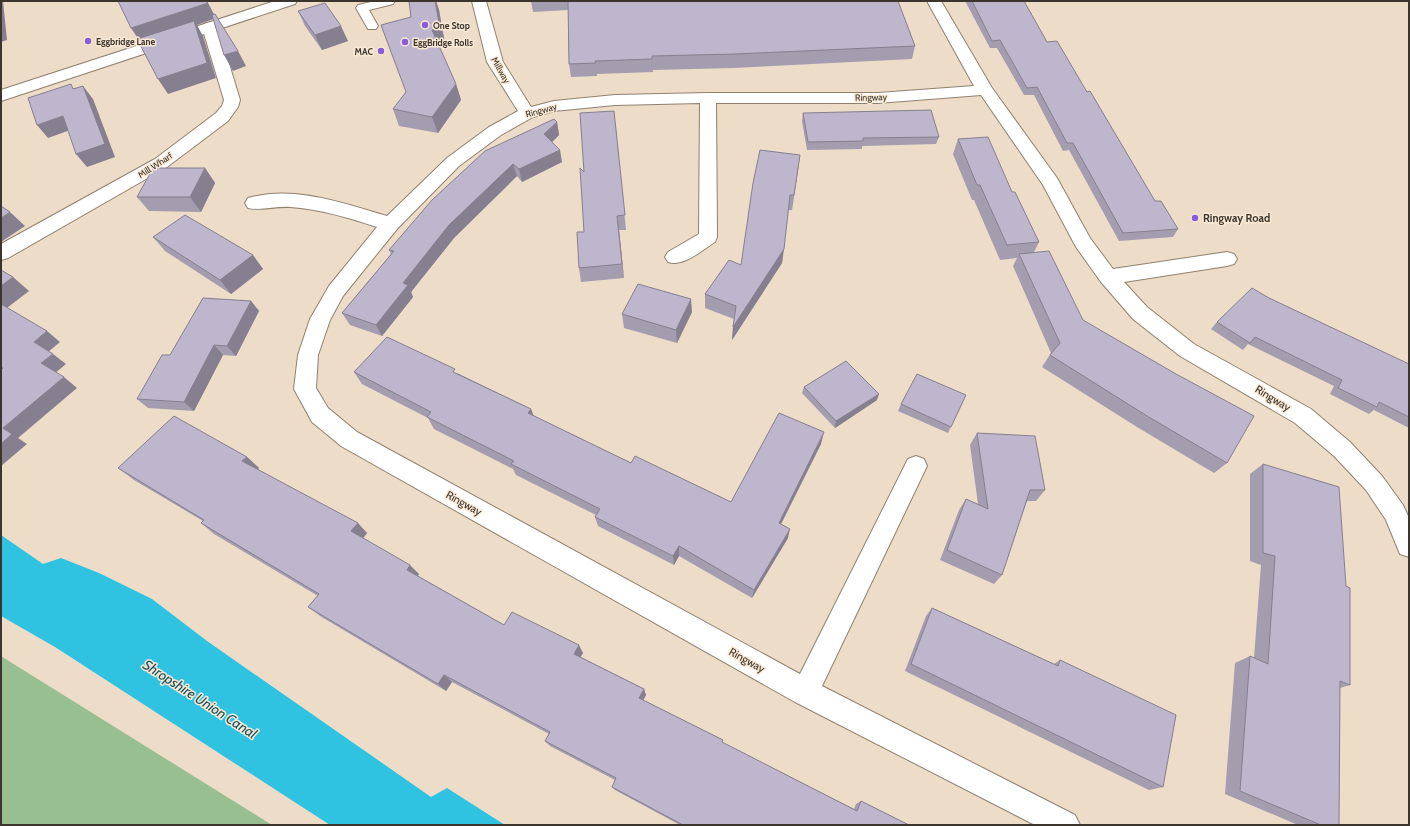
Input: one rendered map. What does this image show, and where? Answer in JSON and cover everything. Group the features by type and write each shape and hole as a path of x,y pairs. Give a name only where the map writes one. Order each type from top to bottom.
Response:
{"street":[{"path":"1,96 290,1"},
{"name":"Millway","path":"479,1 495,62 527,113"},
{"name":"Ringway","path":"934,1 985,90 1051,182 1083,242 1108,277 1140,313 1187,350 1250,384 1308,420 1342,449 1374,483 1395,513 1407,536"},
{"name":"Mill Wharf","path":"1,253 161,163 222,117 230,107 232,100 210,27"},
{"name":"Ringway","path":"985,90 878,98 708,98 615,100 554,106 527,113 495,131 453,162 390,224 336,291 320,319 308,355 305,389 320,415 350,439 805,692 1066,825"},
{"path":"674,257 708,237 708,98"},
{"path":"254,203 272,199 318,203 390,224"},
{"path":"1108,277 1227,259"},
{"path":"805,692 916,466"}],"lane":[{"path":"372,26 362,8 389,1"}],"green space":[{"path":"1,656 12,663 272,825 1,825"}],"water":[{"name":"Shropshire Union Canal","path":"1,535 43,564 61,558 99,573 152,599 207,641 431,797 447,788 505,825 330,825 55,647 1,616"}],"building":[{"path":"118,1 206,1 208,3 131,28"},
{"path":"409,1 435,1 440,28 432,30 456,84 432,117 393,109 406,92 381,25 411,17"},
{"path":"568,1 898,1 915,46 652,56 652,59 595,61 596,63 569,64"},
{"path":"972,1 1024,1 1047,42 1057,41 1087,92 1090,91 1155,201 1161,201 1178,229 1123,233 1073,143 1067,143 1037,87 1027,88 1000,40 992,41"},
{"path":"325,3 341,26 315,35 298,11"},
{"path":"215,14 238,51 224,55 212,15"},
{"path":"194,21 207,63 158,79 137,39"},
{"path":"71,84 73,89 83,86 105,144 76,154 63,116 37,125 28,98"},
{"path":"931,110 939,137 863,138 863,141 808,142 803,113"},
{"path":"614,111 625,215 617,216 622,264 579,268 577,232 584,232 580,168 584,172 580,113"},
{"path":"554,119 557,122 544,134 560,150 519,169 513,164 449,225 403,283 408,285 376,325 342,313 394,251 389,250 432,200 485,151"},
{"path":"988,137 1012,192 1015,192 1039,242 1007,245 980,185 977,185 958,139"},
{"path":"760,150 800,155 794,195 790,195 784,249 733,327 736,306 705,294 729,260 741,265 753,183"},
{"path":"153,168 205,168 190,197 137,197"},
{"path":"1,206 10,212 1,218"},
{"path":"185,215 253,255 220,280 153,237"},
{"path":"1049,251 1083,320 1176,374 1254,416 1227,463 1147,416 1050,355 1060,343 1019,254"},
{"path":"1,270 13,277 1,286"},
{"path":"638,284 691,299 676,330 622,314"},
{"path":"1252,288 1269,298 1409,364 1409,417 1379,402 1377,407 1338,388 1342,380 1255,337 1250,343 1217,322"},
{"path":"203,298 251,301 227,346 214,345 184,402 137,399 162,355 170,355"},
{"path":"1,304 47,331 34,342 53,354 41,363 64,377 3,428 12,434 1,444 1,370 3,368 1,367"},
{"path":"387,337 455,369 453,372 531,409 528,413 631,463 635,456 731,502 779,413 824,432 779,523 790,529 754,590 679,546 673,556 595,517 600,509 511,464 514,461 427,417 431,412 354,372"},
{"path":"846,361 879,394 836,421 804,387"},
{"path":"917,374 966,395 951,427 901,404"},
{"path":"174,416 247,457 242,461 358,523 351,531 410,565 407,570 504,625 512,612 579,645 574,654 644,689 639,698 723,740 722,742 857,811 861,801 909,825 683,825 612,787 616,778 545,741 550,732 444,675 438,684 308,607 319,594 201,523 204,520 118,468"},
{"path":"977,433 1035,436 1045,490 1030,490 1002,575 947,550 966,499 988,509"},
{"path":"1263,464 1339,487 1346,586 1350,588 1350,685 1340,681 1339,825 1321,825 1240,791 1250,656 1268,664 1275,556 1263,553"},
{"path":"932,608 1058,666 1060,660 1176,715 1163,787 911,664"}],"place":[{"name":"One Stop","path":"425,25"},
{"name":"Eggbridge Lane","path":"88,41"},
{"name":"EggBridge Rolls","path":"405,42"},
{"name":"MAC","path":"381,51"},
{"name":"Ringway Road","path":"1195,218"}]}
